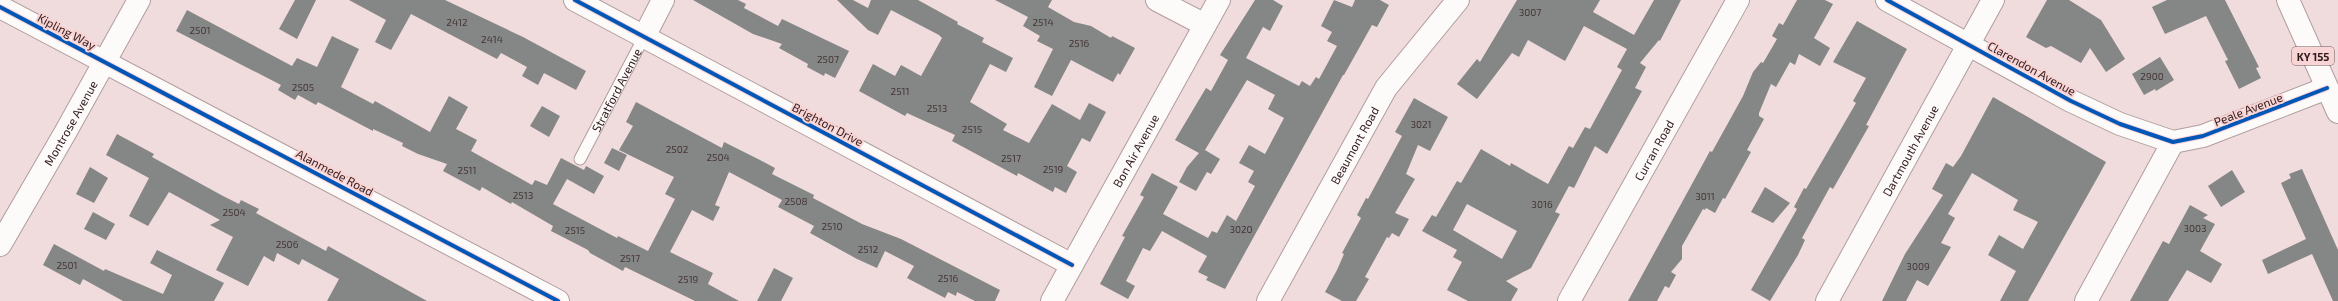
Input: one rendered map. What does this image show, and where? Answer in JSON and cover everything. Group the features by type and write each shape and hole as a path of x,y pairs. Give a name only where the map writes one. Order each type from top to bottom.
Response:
{"street":[{"name":"Montrose Avenue","path":"0,245 65,133 103,61 139,0"},
{"name":"Brighton Drive","path":"575,0 1072,264"},
{"name":"Stratford Avenue","path":"644,37 663,0"},
{"path":"1157,0 1205,25"},
{"name":"Bon Air Avenue","path":"1052,301 1219,0"},
{"name":"Beaumont Road","path":"1268,301 1386,88 1458,0"},
{"name":"Curran Road","path":"1569,301 1738,0"},
{"name":"Clarendon Avenue","path":"1887,0 1968,43 2070,101 2120,124 2173,142"},
{"name":"Dartmouth Avenue","path":"1827,301 1993,0"},
{"name":"KY 155","path":"2288,0 2338,112"},
{"name":"Kipling Way","path":"0,7 103,61"},
{"name":"Alanmede Road","path":"103,61 558,301"},
{"name":"Peale Avenue","path":"2173,142 2203,136 2327,88"},
{"path":"2086,301 2173,142"}],"lane":[{"name":"Stratford Avenue","path":"580,159 644,37"}],"building":[{"path":"295,0 316,0 297,39 279,29"},
{"path":"349,0 445,0 523,37 586,71 576,90 544,73 538,85 522,76 527,67 501,53 497,59 411,14 391,50 375,42 386,20"},
{"path":"693,0 738,0 746,4 744,8 778,26 782,19 849,51 835,78 825,73 824,76 807,67 808,64 779,48 782,44 753,34"},
{"path":"837,0 853,0 868,8 871,0 918,0 958,22 957,24 984,38 982,42 1013,58 1006,72 990,64 970,102 1007,124 1003,130 1029,143 1052,104 1080,120 1089,103 1106,112 1090,142 1082,138 1067,166 1077,172 1066,193 1055,187 1053,192 1018,173 1017,176 952,141 955,135 907,113 905,116 859,91 873,64 895,76 901,65 921,76 942,38 891,10 878,35 868,30"},
{"path":"995,0 1052,0 1048,7 1074,22 1091,26 1111,38 1112,36 1135,48 1120,75 1118,73 1113,82 1071,60 1052,96 1034,87 1053,49 1037,41 1040,36 1023,26 1028,17"},
{"path":"1255,0 1273,0 1283,6 1270,31 1263,27 1246,58 1299,86 1302,81 1310,86 1316,77 1319,79 1337,46 1327,41 1332,32 1321,26 1334,0 1352,7 1355,0 1380,0 1389,5 1377,27 1372,25 1343,75 1225,289 1206,280 1208,277 1198,272 1207,256 1162,231 1150,251 1143,248 1126,281 1135,286 1128,299 1100,284 1125,237 1122,236 1144,197 1140,195 1152,173 1178,187 1163,214 1208,238 1212,231 1217,233 1227,215 1236,221 1255,186 1248,182 1254,171 1239,163 1249,145 1265,154 1284,118 1268,109 1275,95 1247,80 1205,150 1220,159 1211,174 1207,172 1196,191 1179,182 1187,167 1199,153 1175,140 1206,88 1211,91 1228,60 1220,55"},
{"path":"1517,0 1600,0 1593,12 1634,35 1654,0 1681,0 1660,41 1659,40 1640,63 1646,67 1635,88 1642,91 1607,154 1595,146 1574,188 1569,186 1555,212 1560,214 1531,268 1506,281 1518,289 1511,301 1468,301 1447,290 1462,262 1453,257 1457,250 1422,231 1432,215 1436,217 1457,181 1461,183 1481,149 1510,166 1511,163 1548,184 1569,146 1573,148 1585,127 1590,129 1622,70 1617,67 1627,49 1584,26 1565,61 1528,40 1519,57 1512,53 1477,99 1457,84 1477,59 1480,62","holes":["1467,204 1517,231 1502,259 1453,230"]},
{"path":"1797,0 1825,0 1833,4 1814,38 1830,48 1820,66 1799,54 1795,65 1790,62 1776,87 1771,84 1759,113 1759,116 1764,119 1747,150 1751,152 1725,199 1723,198 1715,213 1706,208 1705,210 1703,209 1682,246 1682,259 1671,272 1676,275 1669,288 1665,286 1657,301 1628,301 1710,151 1712,152 1743,96 1753,72 1761,62 1763,63 1777,39 1772,36 1779,23 1783,25"},
{"path":"2047,0 2069,0 2101,20 2125,59 2106,72 2090,48 2081,63 2051,46 2046,48 2026,37"},
{"path":"2167,0 2225,0 2259,67 2256,68 2261,78 2239,89 2225,61 2228,60 2206,16 2165,34 2152,7"},
{"path":"187,10 292,66 297,58 317,67 332,36 359,49 341,87 373,104 375,101 430,132 449,96 468,107 456,129 477,140 471,151 532,185 535,180 547,185 561,158 584,170 586,166 604,176 594,194 567,179 553,204 617,238 618,236 648,251 675,199 665,194 674,177 619,150 633,126 626,122 636,102 722,148 724,142 760,160 775,168 772,174 814,195 813,198 862,224 901,239 1000,290 995,301 975,301 957,292 956,296 948,292 945,298 907,278 914,266 885,251 877,268 857,259 810,233 814,226 778,207 782,200 729,172 715,205 720,207 713,221 692,210 670,252 713,273 708,284 739,301 695,301 625,267 623,271 590,253 588,250 551,231 553,226 512,202 511,204 482,187 480,191 443,171 447,164 418,154 402,146 403,143 373,129 373,131 318,102 316,105 298,95 295,100 278,90 281,85 176,31"},
{"path":"1857,21 1907,49 1866,125 1869,126 1833,189 1830,187 1802,238 1805,240 1798,255 1770,301 1751,290 1797,209 1794,207 1804,188 1806,189 1856,103 1853,101 1866,78 1833,62"},
{"path":"2160,57 2174,80 2156,91 2155,89 2144,95 2132,74"},
{"path":"1993,97 2106,162 2099,175 2028,301 2000,301 2016,271 1988,255 1999,235 2023,249 2038,222 2013,210 2018,200 1972,173 1948,214 1955,218 1941,243 1951,247 1928,286 1917,280 1906,301 1882,301 1905,254 1943,195 1932,189 1946,163 1953,167 1961,156"},
{"path":"1414,98 1448,117 1430,151 1418,145 1406,174 1415,179 1395,213 1409,219 1399,237 1392,233 1389,238 1387,237 1365,277 1369,279 1356,301 1342,301 1325,292 1344,254 1342,253 1361,218 1357,215 1366,198 1368,199 1402,136 1395,132"},
{"path":"542,106 560,116 549,137 530,126"},
{"path":"117,134 154,154 152,157 223,196 239,204 241,200 259,209 256,213 326,251 328,246 427,301 327,301 339,279 302,259 299,265 277,253 274,262 264,256 248,286 216,270 233,237 210,225 220,220 169,192 148,226 129,216 149,178 106,155"},
{"path":"612,148 627,155 619,171 604,163"},
{"path":"90,167 108,178 94,203 76,194"},
{"path":"2302,169 2338,250 2338,301 2333,301 2312,254 2268,274 2262,260 2306,239 2281,183 2291,178 2289,174"},
{"path":"2232,170 2245,192 2221,207 2208,186"},
{"path":"1765,187 1790,203 1773,223 1751,212"},
{"path":"2190,205 2208,215 2203,218 2215,224 2200,251 2222,264 2211,283 2187,270 2168,301 2130,301 2163,241 2169,244"},
{"path":"93,212 115,224 106,240 84,229"},
{"path":"54,244 104,271 105,269 163,294 172,275 150,263 157,250 224,283 214,301 123,301 83,279 80,285 43,265"},
{"path":"774,268 793,278 781,301 757,301"}],"cycle path":[{"path":"575,0 1072,265"},
{"path":"1887,0 2071,101 2120,124 2173,142 2203,136 2327,88"},
{"path":"0,7 558,301"}]}
